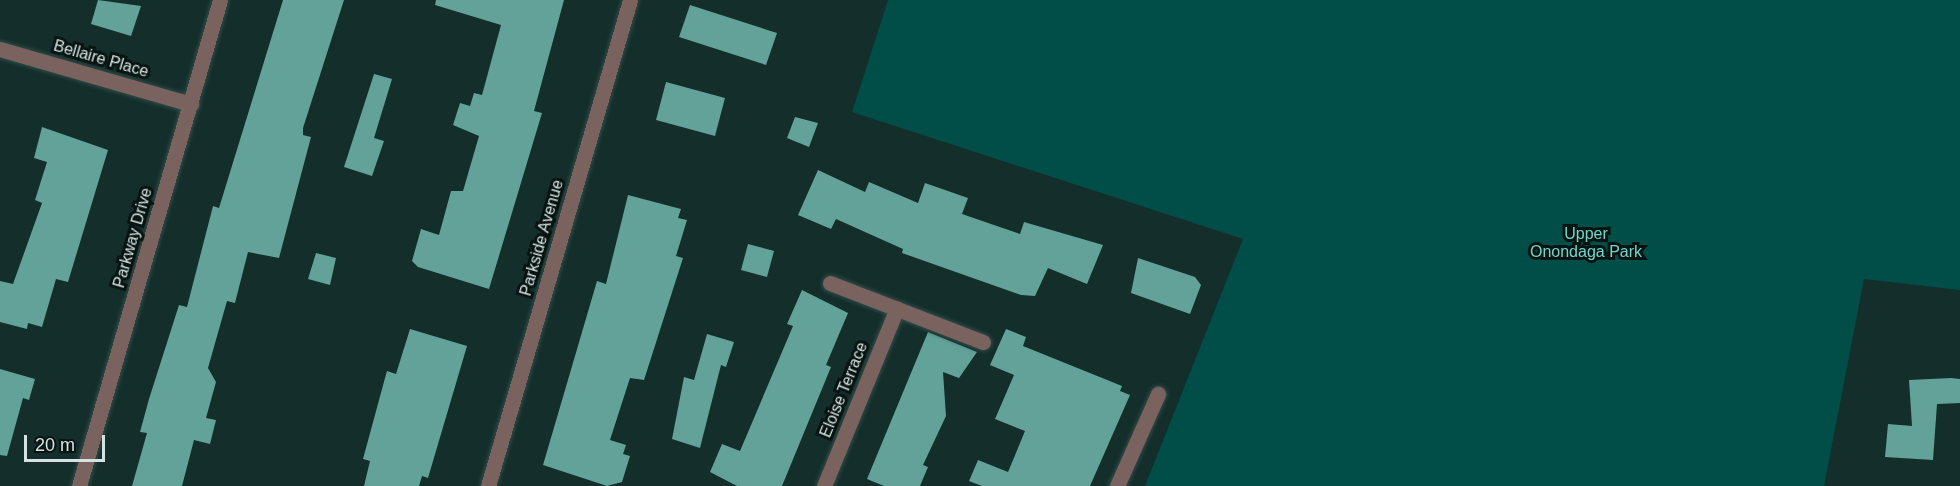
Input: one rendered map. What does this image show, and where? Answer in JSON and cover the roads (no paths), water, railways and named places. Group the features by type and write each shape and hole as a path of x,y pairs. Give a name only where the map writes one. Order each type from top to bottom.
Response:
{"street":[{"name":"Parkway Drive","path":"79,486 220,0"},
{"name":"Parkside Avenue","path":"488,486 630,0"},
{"name":"Bellaire Place","path":"0,49 191,104"},
{"path":"830,283 983,342"},
{"name":"Eloise Terrace","path":"824,486 897,308"},
{"path":"1117,486 1158,394"}],"park label":[{"name":"Upper Onondaga Park","path":"1586,243"}]}
